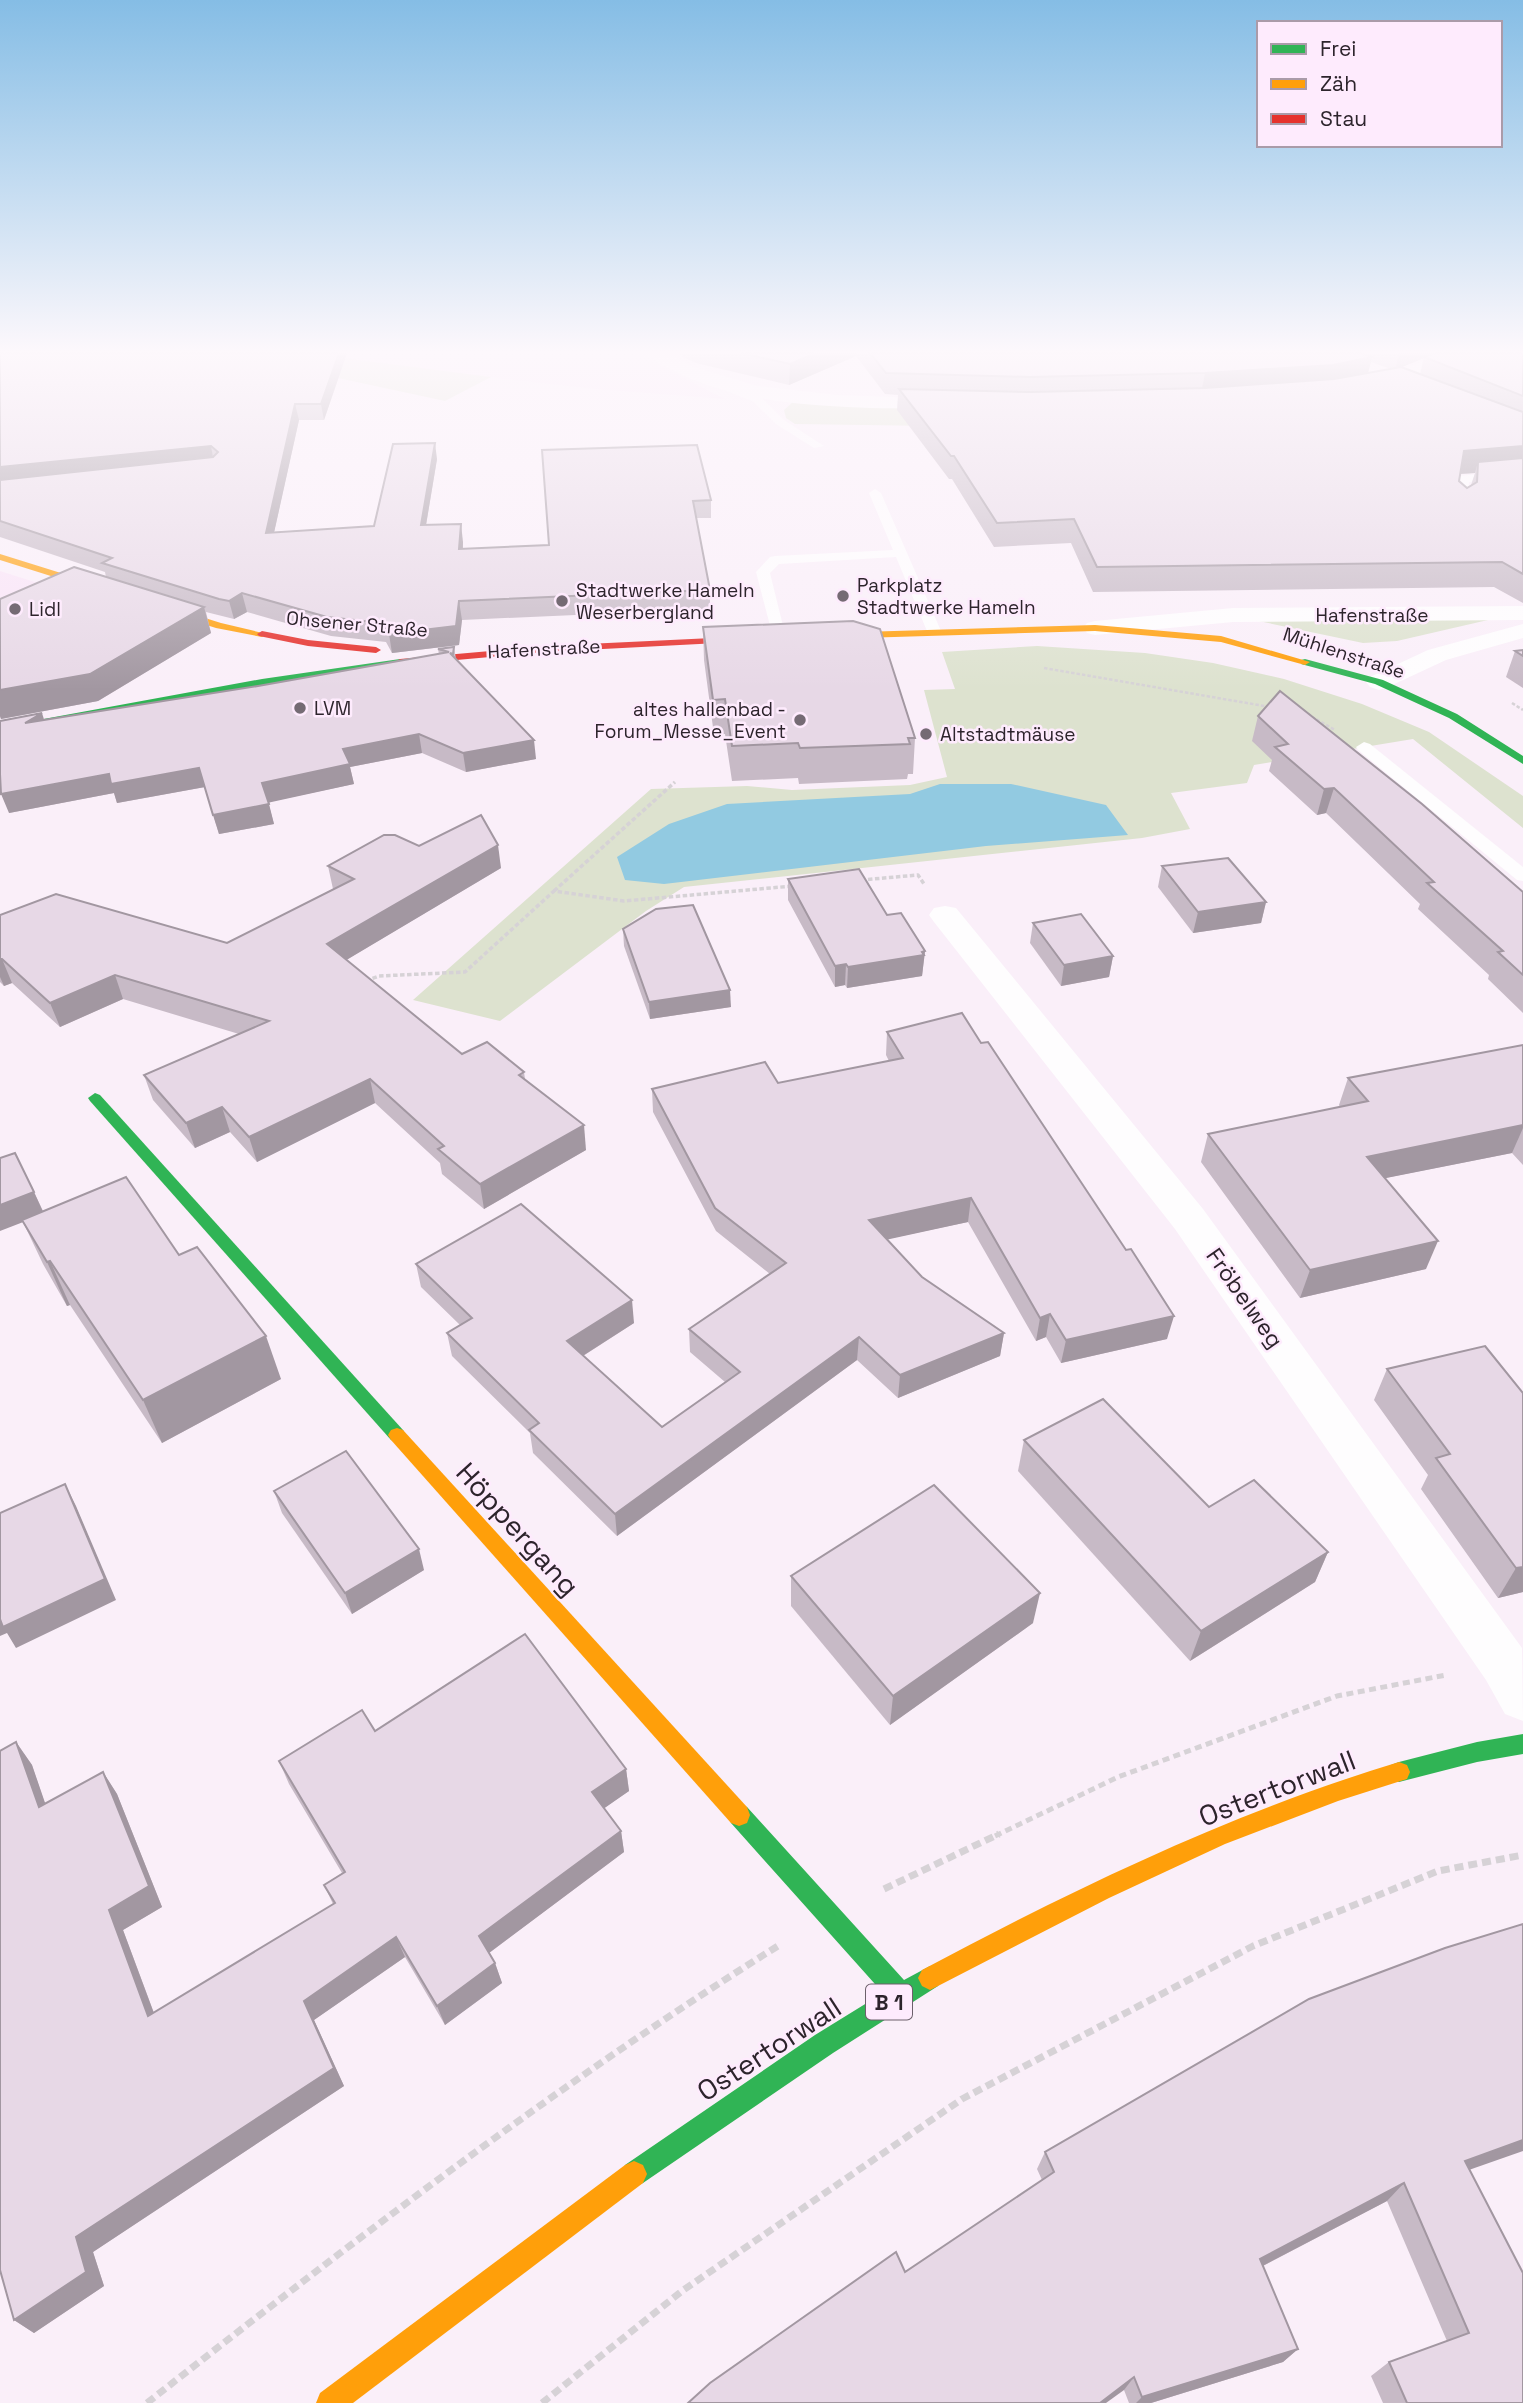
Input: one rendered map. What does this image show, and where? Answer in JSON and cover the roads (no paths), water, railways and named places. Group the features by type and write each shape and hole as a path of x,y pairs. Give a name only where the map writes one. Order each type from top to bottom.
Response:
{"main road":[{"name":"Ohsener Straße","path":"0,557 235,630 348,648 476,653"},
{"name":"Hafenstraße","path":"818,636 1095,628 1220,639"},
{"path":"235,630 248,648"},
{"name":"Hafenstraße","path":"0,730 364,666 476,653 785,638"},
{"name":"Mühlenstraße","path":"1220,639 1380,682 1453,716 1523,761"},
{"path":"194,694 238,670"},
{"name":"Höppergang","path":"95,1098 901,1995"},
{"name":"Ostertorwall","path":"330,2403 527,2250 724,2108 901,1995 1079,1899 1218,1837 1343,1789 1430,1763 1523,1744"}],"street":[{"name":"Hafenstraße","path":"1095,628 1233,615 1523,613"},
{"name":"Hafenstraße","path":"1380,682 1437,654 1523,631"},
{"name":"Fröbelweg","path":"945,915 1189,1219 1504,1664 1523,1697"}],"lane":[{"path":"1461,505 1463,479 1523,474"},
{"path":"874,493 934,631"},
{"path":"785,638 763,572 775,560 901,553"},
{"path":"1364,747 1523,876"}],"water":[{"path":"940,784 1011,784 1106,805 1128,835 986,846 664,884 625,880 617,857 669,824 727,804 910,794"}],"place":[{"name":"Parkplatz Stadtwerke Hameln","path":"843,596"},
{"name":"Stadtwerke Hameln Weserbergland","path":"562,601"},
{"name":"Lidl","path":"15,609"},
{"name":"LVM","path":"300,708"},
{"name":"altes hallenbad - Forum_Messe_Event","path":"800,720"},
{"name":"Altstadtmäuse","path":"926,734"}]}
